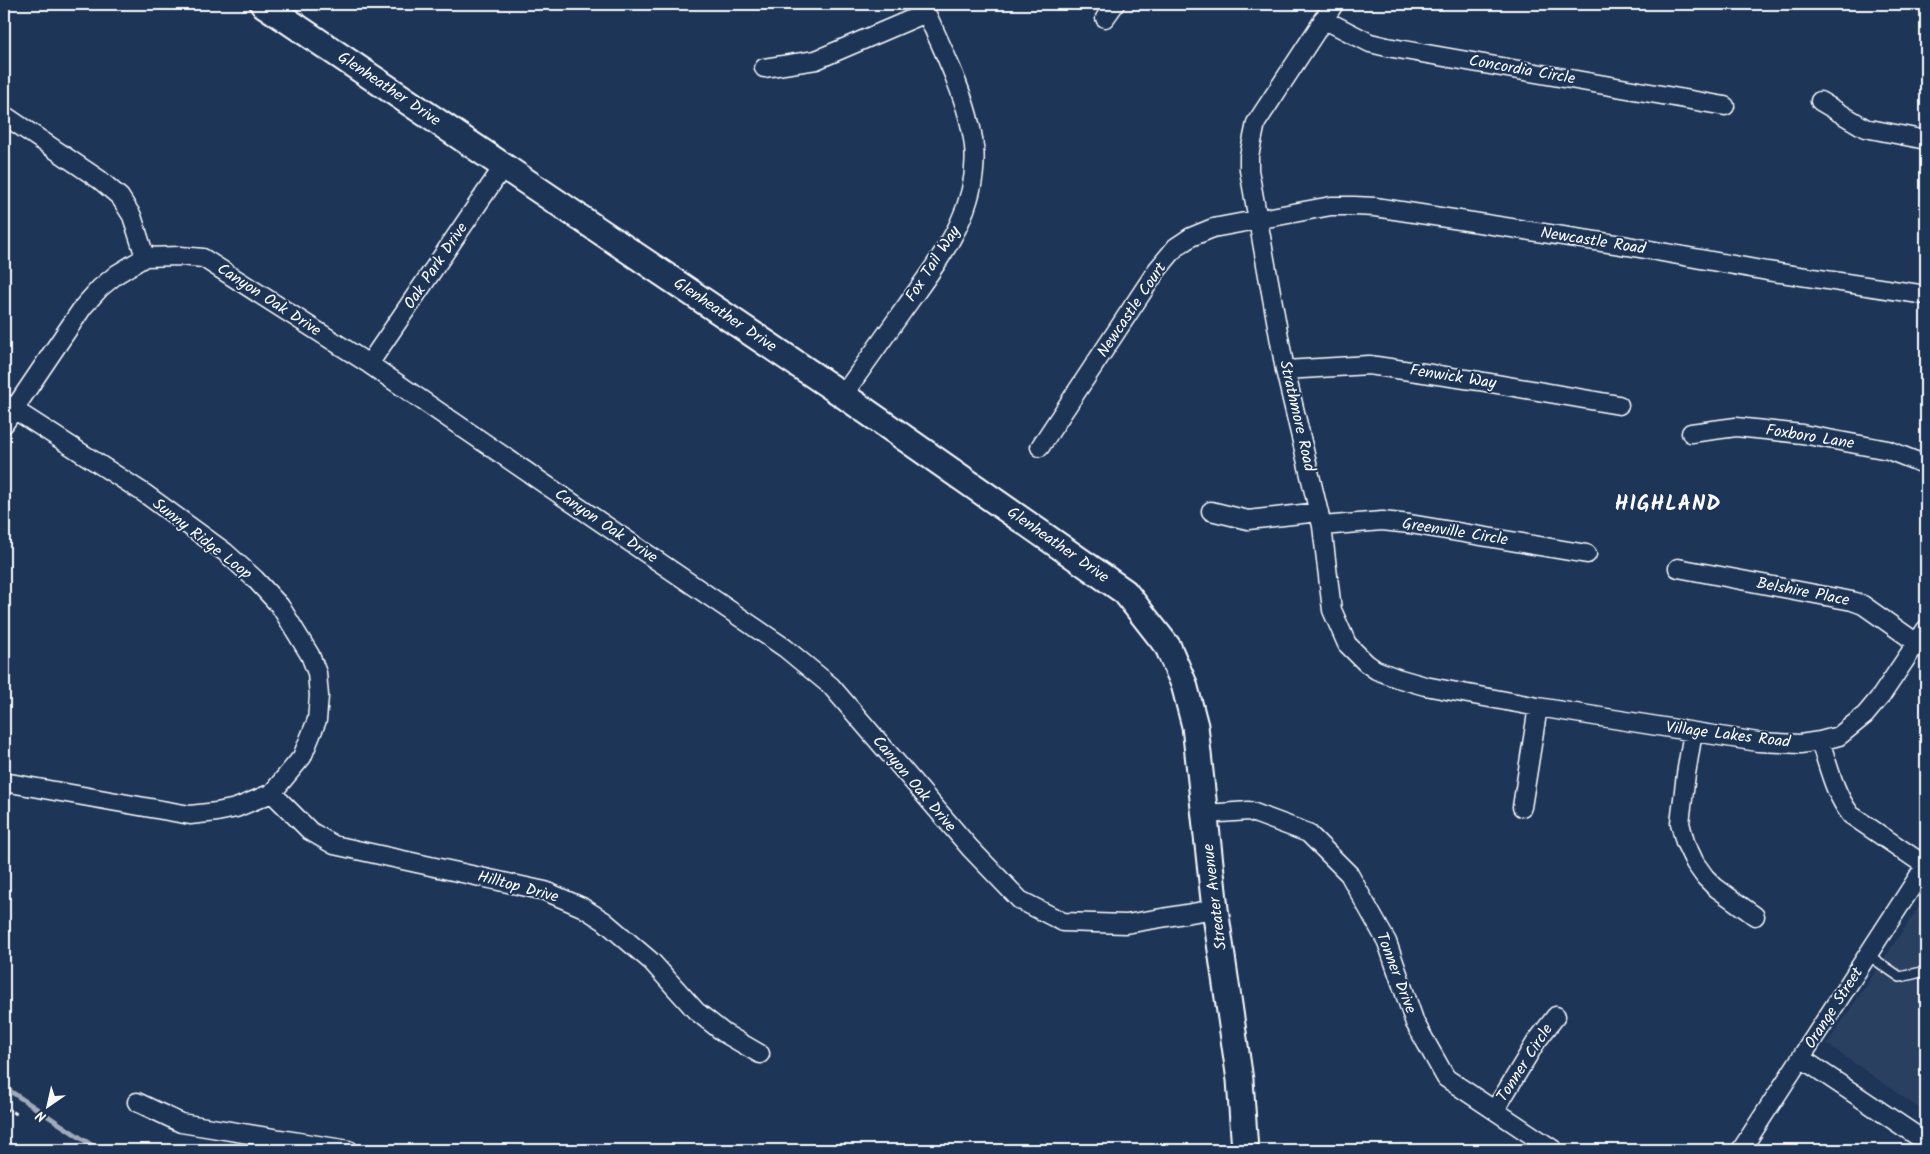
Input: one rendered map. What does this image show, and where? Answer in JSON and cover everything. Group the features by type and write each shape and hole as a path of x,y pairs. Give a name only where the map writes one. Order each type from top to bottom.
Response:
{"street":[{"name":"Glenheather Drive","path":"263,4 843,395 1125,592 1168,647"},
{"name":"Strathmore Road","path":"1334,4 1256,123 1249,156 1249,170 1286,370 1320,519 1332,610 1347,644 1376,670 1425,686 1538,707"},
{"path":"764,68 816,60 924,8"},
{"name":"Fox Tail Way","path":"843,395 954,237 967,207 974,175 974,145 965,105 924,8"},
{"name":"Concordia Circle","path":"1323,19 1370,43 1387,47 1726,106"},
{"path":"1820,101 1865,128 1926,140"},
{"path":"4,115 100,180 120,197 132,216 144,257 117,274 100,288 84,307 9,406 4,424"},
{"name":"Oak Park Drive","path":"369,364 503,167"},
{"name":"Newcastle Road","path":"1258,218 1331,206 1375,207 1926,295"},
{"name":"Newcastle Court","path":"1040,447 1158,270 1176,247 1191,237 1213,228 1258,218"},
{"name":"Canyon Oak Drive","path":"144,257 180,256 203,258 369,364 785,648 831,686 970,848 1020,900 1063,922 1126,924 1215,909"},
{"name":"Fenwick Way","path":"1286,370 1369,364 1470,379 1619,405"},
{"name":"Sunny Ridge Loop","path":"4,782 190,815 236,808 272,793 302,757 317,720 320,696 317,673 310,655 280,606 255,579 224,552 144,494 9,406"},
{"name":"Foxboro Lane","path":"1691,432 1736,427 1802,434 1888,450 1926,465"},
{"name":"Greenville Circle","path":"1211,511 1248,520 1320,519 1410,524 1586,554"},
{"name":"Belshire Place","path":"1678,568 1852,601 1922,636"},
{"name":"Village Lakes Road","path":"1538,707 1758,742 1800,744 1820,742 1839,736 1864,715 1881,696 1922,636"},
{"name":"Streater Avenue","path":"1168,647 1184,684 1195,726 1215,909 1240,1080 1245,1150"},
{"path":"1522,807 1538,707"},
{"path":"1693,732 1680,823 1685,842 1695,863 1705,877 1715,887 1755,916"},
{"path":"1820,742 1833,784 1842,803 1851,815 1926,866"},
{"name":"Hilltop Drive","path":"272,793 310,831 334,845 545,891 582,907 611,927 652,962 696,1011 724,1033 760,1054"},
{"name":"Tonner Drive","path":"1205,814 1249,810 1308,833 1350,874 1387,942 1415,1023 1446,1078 1554,1150"},
{"name":"Orange Street","path":"1741,1150 1926,866"},
{"name":"Tonner Circle","path":"1495,1110 1536,1042 1556,1016"},
{"path":"1801,1058 1926,1142"},
{"path":"137,1102 181,1123 349,1150"}],"lane":[{"path":"1868,955 1900,977 1926,971"}],"path":[{"path":"4,1108 19,1115"}],"shaded area":[{"path":"1926,896 1926,1113 1827,1044"}],"waterway":[{"path":"4,1087 99,1150"}],"district":[{"name":"HIGHLAND","path":"1668,504"}]}
